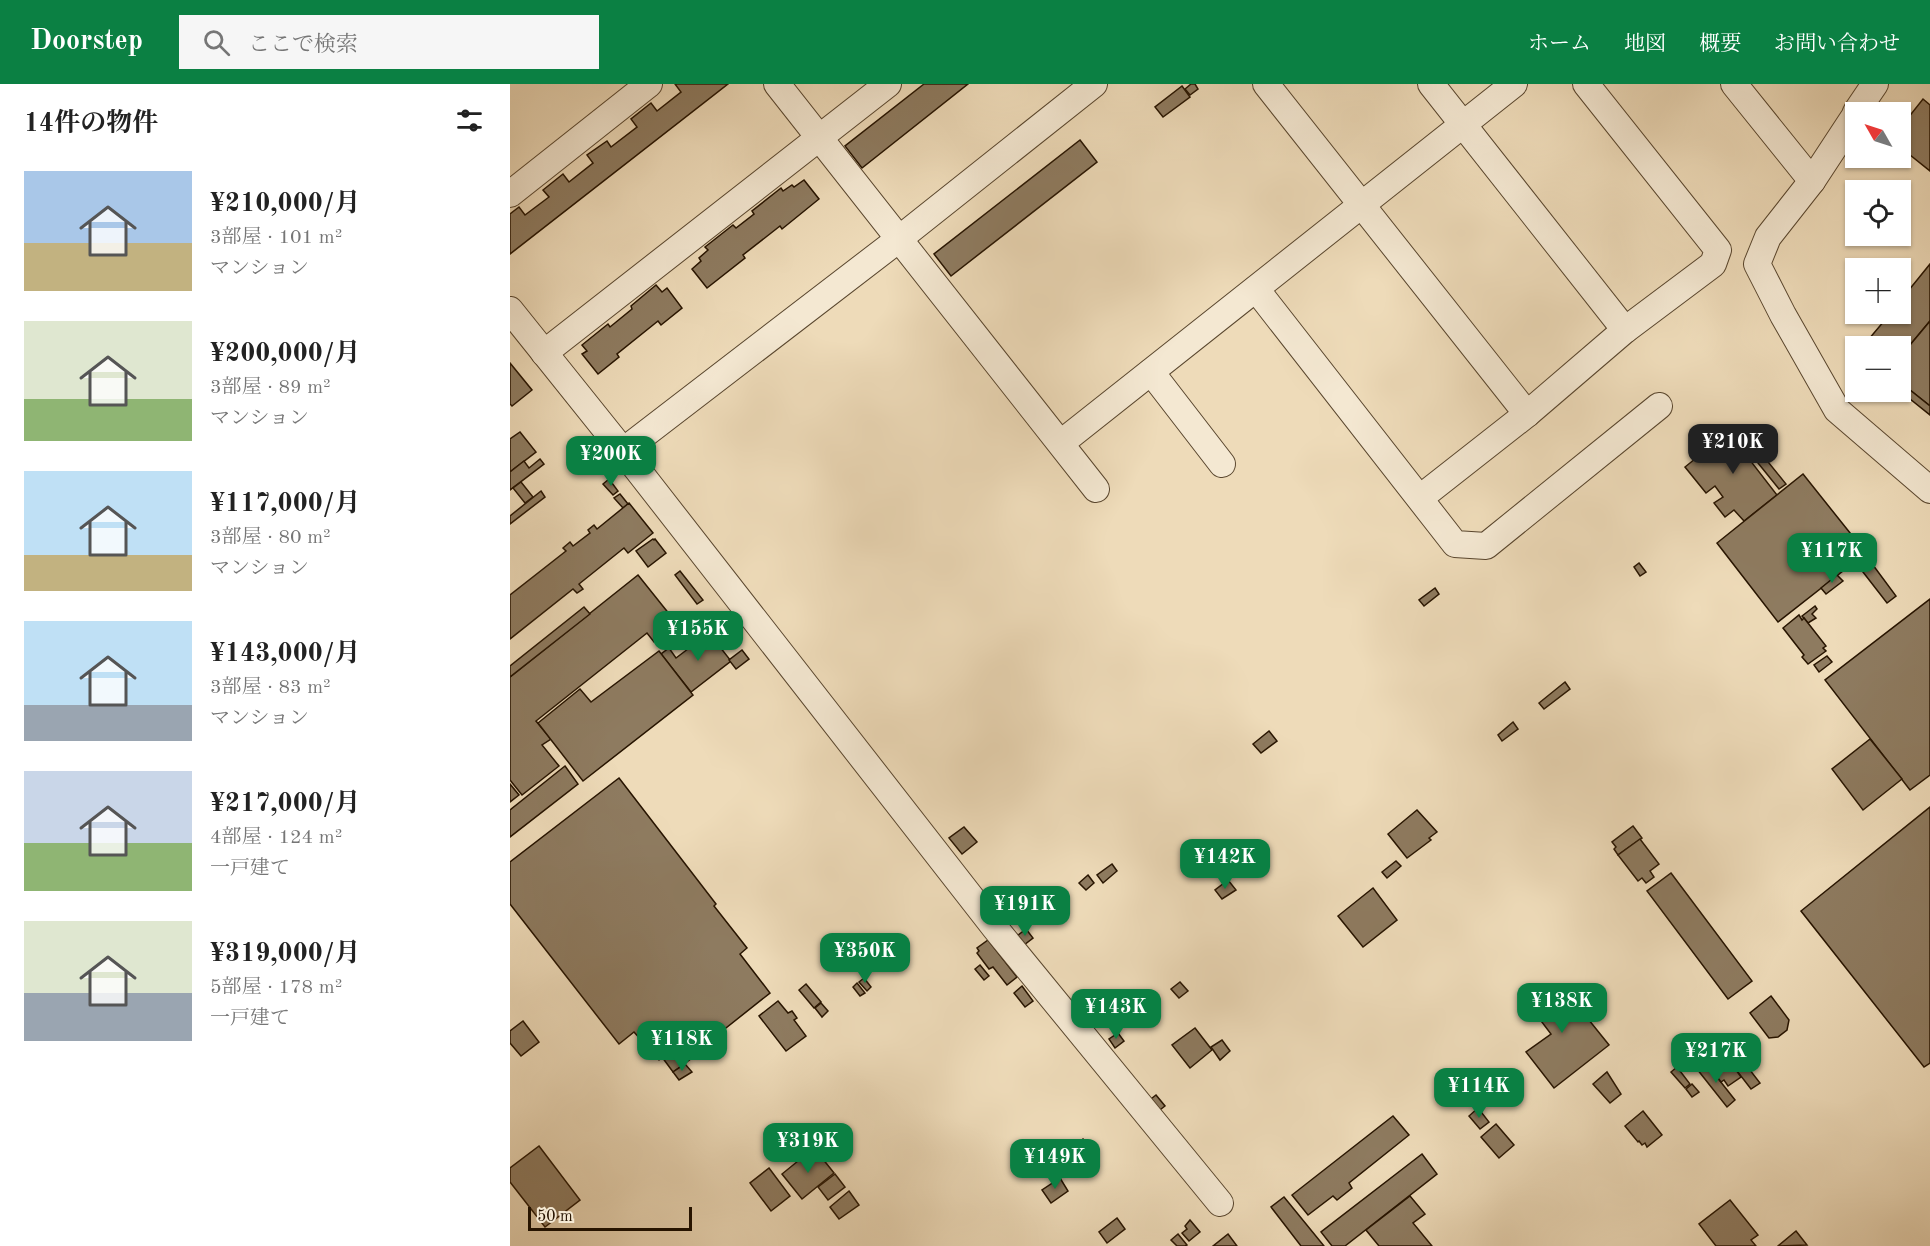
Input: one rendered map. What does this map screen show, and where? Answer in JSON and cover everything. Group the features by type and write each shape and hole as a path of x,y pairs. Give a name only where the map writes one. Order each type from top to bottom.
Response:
{"street":[{"path":"510,194 649,84"},
{"path":"777,84 1096,489"},
{"path":"544,354 888,84"},
{"path":"623,451 899,239 1094,84"},
{"path":"1266,84 1527,414"},
{"path":"1431,84 1625,330"},
{"path":"1061,443 1514,84"},
{"path":"1420,498 1527,414 1625,330 1713,264 1718,250 1586,84"},
{"path":"1734,84 1812,181"},
{"path":"1863,102 1875,84"},
{"path":"1845,130 1812,181 1768,237 1757,264 1837,410 1930,490"},
{"path":"1256,289 1455,544 1486,546 1659,406"},
{"path":"510,310 623,451 995,928 1220,1203"},
{"path":"1151,372 1222,464"}],"building":[{"path":"675,84 728,84 510,254 510,214 519,207 525,215 549,197 543,190 563,174 569,182 593,163 587,155 607,141 611,147 637,127 631,119 651,103 657,111 681,92"},
{"path":"924,84 968,84 862,168 845,146"},
{"path":"1195,84 1198,89 1190,95 1185,89"},
{"path":"1182,86 1190,97 1163,117 1155,107"},
{"path":"1923,99 1930,105 1930,171 1911,156 1911,114"},
{"path":"1080,140 1097,162 951,276 934,254"},
{"path":"804,180 819,199 782,229 780,226 743,255 745,258 707,288 692,269 708,250 705,247 733,225 736,228 754,214 752,211 781,188 783,191"},
{"path":"1930,264 1930,321 1911,344 1911,336 1871,336 1882,324 1911,324 1911,287"},
{"path":"656,285 662,292 667,288 682,308 661,325 658,321 617,354 619,357 598,374 582,354 587,351 582,345 608,324 610,327"},
{"path":"1930,321 1930,406 1911,391 1911,344"},
{"path":"510,363 532,390 512,406 510,404"},
{"path":"1911,391 1930,406 1930,415 1911,400"},
{"path":"1737,425 1758,452 1749,459 1777,495 1744,521 1734,510 1725,517 1714,503 1723,497 1715,486 1706,493 1685,467"},
{"path":"520,432 536,452 510,472 510,439"},
{"path":"1760,452 1786,484 1779,489 1754,458"},
{"path":"540,459 544,464 510,490 510,472 524,461 529,468"},
{"path":"1803,474 1866,553 1778,622 1717,543"},
{"path":"609,479 618,491 613,495 603,484"},
{"path":"521,482 533,497 525,503 513,488"},
{"path":"541,491 545,497 510,524 510,516"},
{"path":"620,494 628,504 623,508 614,498"},
{"path":"629,503 653,533 628,553 624,548 579,584 583,589 577,593 573,589 510,639 510,595 566,551 563,548 570,542 573,546 590,533 588,530 594,525 597,529"},
{"path":"653,539 666,553 648,567 636,551"},
{"path":"1870,561 1896,596 1887,603 1863,572 1866,569 1864,566"},
{"path":"1639,563 1646,572 1640,576 1634,567"},
{"path":"680,571 703,600 697,604 675,575"},
{"path":"638,575 670,615 665,620 671,627 654,642 647,633 536,721 551,739 542,745 559,766 522,795 510,780 510,677"},
{"path":"1837,575 1843,581 1826,594 1821,588"},
{"path":"1435,588 1439,594 1424,606 1419,600"},
{"path":"1930,599 1930,775 1910,790 1825,680"},
{"path":"1815,606 1817,609 1812,614 1816,618 1808,623 1802,616"},
{"path":"584,607 590,614 510,677 510,666"},
{"path":"714,614 730,635 717,645 699,625"},
{"path":"1799,615 1802,620 1804,618 1826,646 1823,648 1826,651 1808,664 1802,657 1804,655 1783,628"},
{"path":"709,633 731,661 691,692 661,654 669,648 676,658"},
{"path":"742,650 749,659 736,669 729,660"},
{"path":"659,651 693,695 583,781 538,723 580,689 591,702"},
{"path":"1827,656 1832,662 1819,672 1814,665"},
{"path":"1565,682 1570,689 1544,709 1539,703"},
{"path":"1513,722 1518,729 1502,741 1498,735"},
{"path":"1269,731 1277,741 1261,753 1253,744"},
{"path":"1870,739 1902,779 1863,810 1832,769"},
{"path":"565,766 578,784 510,837 510,810"},
{"path":"619,778 747,948 740,954 770,993 673,1072 662,1057 659,1060 634,1032 619,1044 510,904 510,862"},
{"path":"510,784 519,795 510,802"},
{"path":"1930,807 1930,1063 1924,1067 1801,911"},
{"path":"1417,810 1437,832 1429,838 1431,840 1407,858 1388,834"},
{"path":"1633,826 1642,838 1618,855 1612,842"},
{"path":"964,827 977,842 962,854 949,838"},
{"path":"1640,839 1659,864 1650,871 1654,877 1646,883 1642,878 1638,881 1618,855"},
{"path":"1396,861 1401,866 1387,878 1382,872"},
{"path":"1112,864 1117,871 1103,883 1097,875"},
{"path":"1671,873 1752,981 1728,999 1647,891"},
{"path":"1088,875 1094,883 1086,890 1079,883"},
{"path":"1228,880 1236,890 1222,899 1215,890"},
{"path":"1373,888 1397,920 1363,947 1338,916"},
{"path":"1026,929 1033,938 1024,945 1017,936"},
{"path":"988,940 1017,977 1007,985 993,967 989,969 977,953 979,951 977,948"},
{"path":"980,965 989,976 984,980 975,969"},
{"path":"864,978 871,987 867,991 859,982"},
{"path":"1180,982 1188,991 1179,998 1171,989"},
{"path":"857,983 865,993 860,996 853,987"},
{"path":"806,984 821,1002 814,1008 799,990"},
{"path":"1560,984 1609,1045 1554,1088 1526,1052 1551,1034 1523,997 1540,985"},
{"path":"1022,986 1033,1001 1025,1007 1014,993"},
{"path":"1771,996 1789,1020 1787,1030 1778,1037 1769,1038 1750,1013"},
{"path":"778,1001 788,1013 792,1011 797,1018 794,1020 806,1036 786,1051 759,1016"},
{"path":"821,1003 828,1011 822,1017 815,1008"},
{"path":"523,1021 539,1042 521,1056 510,1043 510,1031"},
{"path":"1195,1028 1212,1050 1190,1068 1172,1045"},
{"path":"1118,1033 1124,1041 1115,1048 1109,1039"},
{"path":"1222,1040 1230,1051 1220,1060 1211,1047"},
{"path":"1729,1043 1760,1083 1751,1089 1720,1049"},
{"path":"1705,1062 1735,1100 1727,1107 1697,1069"},
{"path":"1713,1062 1720,1071 1731,1063 1741,1077 1728,1086 1724,1080 1721,1082 1709,1066"},
{"path":"685,1064 692,1072 679,1080 673,1072"},
{"path":"1677,1067 1690,1084 1685,1088 1671,1072"},
{"path":"1607,1072 1621,1094 1610,1103 1593,1084"},
{"path":"1692,1084 1699,1092 1692,1097 1686,1089"},
{"path":"1156,1095 1165,1106 1156,1113 1147,1102"},
{"path":"1478,1108 1489,1122 1480,1129 1469,1116"},
{"path":"1643,1111 1662,1135 1647,1147 1645,1143 1642,1145 1638,1142 1625,1126"},
{"path":"1393,1116 1409,1135 1349,1183 1352,1188 1337,1200 1333,1196 1308,1215 1292,1195"},
{"path":"1496,1124 1514,1145 1499,1158 1481,1137"},
{"path":"1083,1139 1095,1155 1077,1169 1064,1153"},
{"path":"539,1146 580,1200 545,1227 510,1182 510,1168"},
{"path":"814,1148 834,1173 802,1199 782,1174"},
{"path":"1422,1154 1437,1174 1345,1246 1332,1246 1321,1232"},
{"path":"1052,1161 1060,1169 1051,1176 1044,1167"},
{"path":"769,1168 790,1196 771,1211 750,1183"},
{"path":"835,1174 845,1187 828,1200 818,1187"},
{"path":"1060,1178 1068,1191 1051,1203 1042,1190"},
{"path":"849,1191 859,1205 839,1219 830,1207"},
{"path":"1410,1196 1425,1214 1413,1223 1432,1246 1379,1246 1366,1230"},
{"path":"1284,1197 1324,1246 1301,1246 1271,1207"},
{"path":"1730,1200 1758,1235 1751,1240 1756,1246 1716,1246 1699,1224"},
{"path":"1117,1218 1125,1229 1107,1243 1099,1232"},
{"path":"1190,1220 1200,1232 1189,1241 1182,1233 1187,1229 1185,1226"},
{"path":"1796,1231 1807,1245 1778,1246"},
{"path":"1178,1234 1187,1245 1177,1246 1171,1240"},
{"path":"1228,1234 1237,1246 1213,1246"}]}
